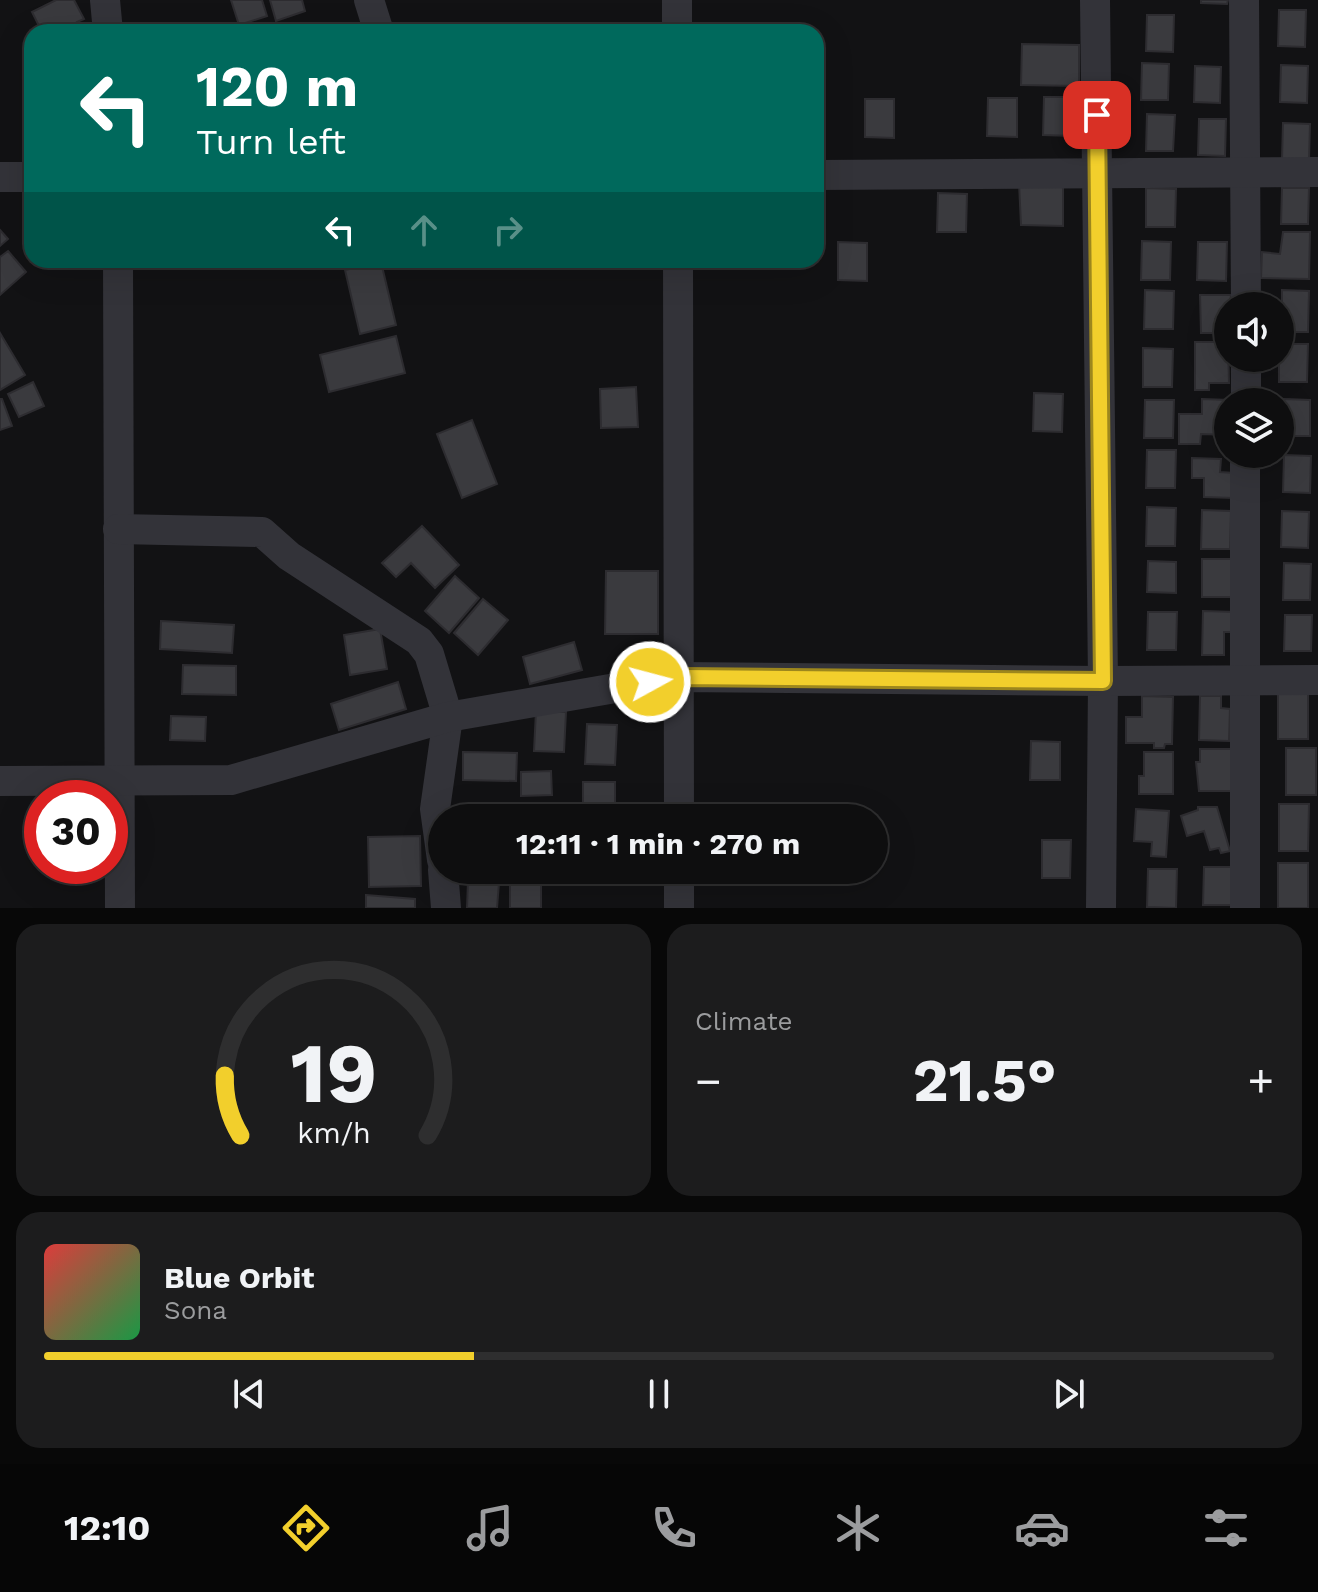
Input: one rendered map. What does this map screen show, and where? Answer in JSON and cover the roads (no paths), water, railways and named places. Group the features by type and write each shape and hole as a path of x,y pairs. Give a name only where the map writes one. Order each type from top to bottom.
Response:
{"street":[{"path":"105,0 107,24"},
{"path":"369,0 376,24"},
{"path":"677,0 677,24"},
{"path":"1095,0 1103,681 1101,908"},
{"path":"1244,0 1246,292"},
{"path":"824,175 1318,172"},
{"path":"0,177 24,177"},
{"path":"118,268 118,780"},
{"path":"678,268 679,804"},
{"path":"1245,468 1245,908"},
{"path":"118,529 262,532 289,556 419,641 429,654 448,717 436,804"},
{"path":"128,781 231,780 448,717 679,677 1318,680"},
{"path":"0,781 24,781"},
{"path":"120,884 120,908"},
{"path":"444,884 446,908"},
{"path":"679,884 679,908"}]}
